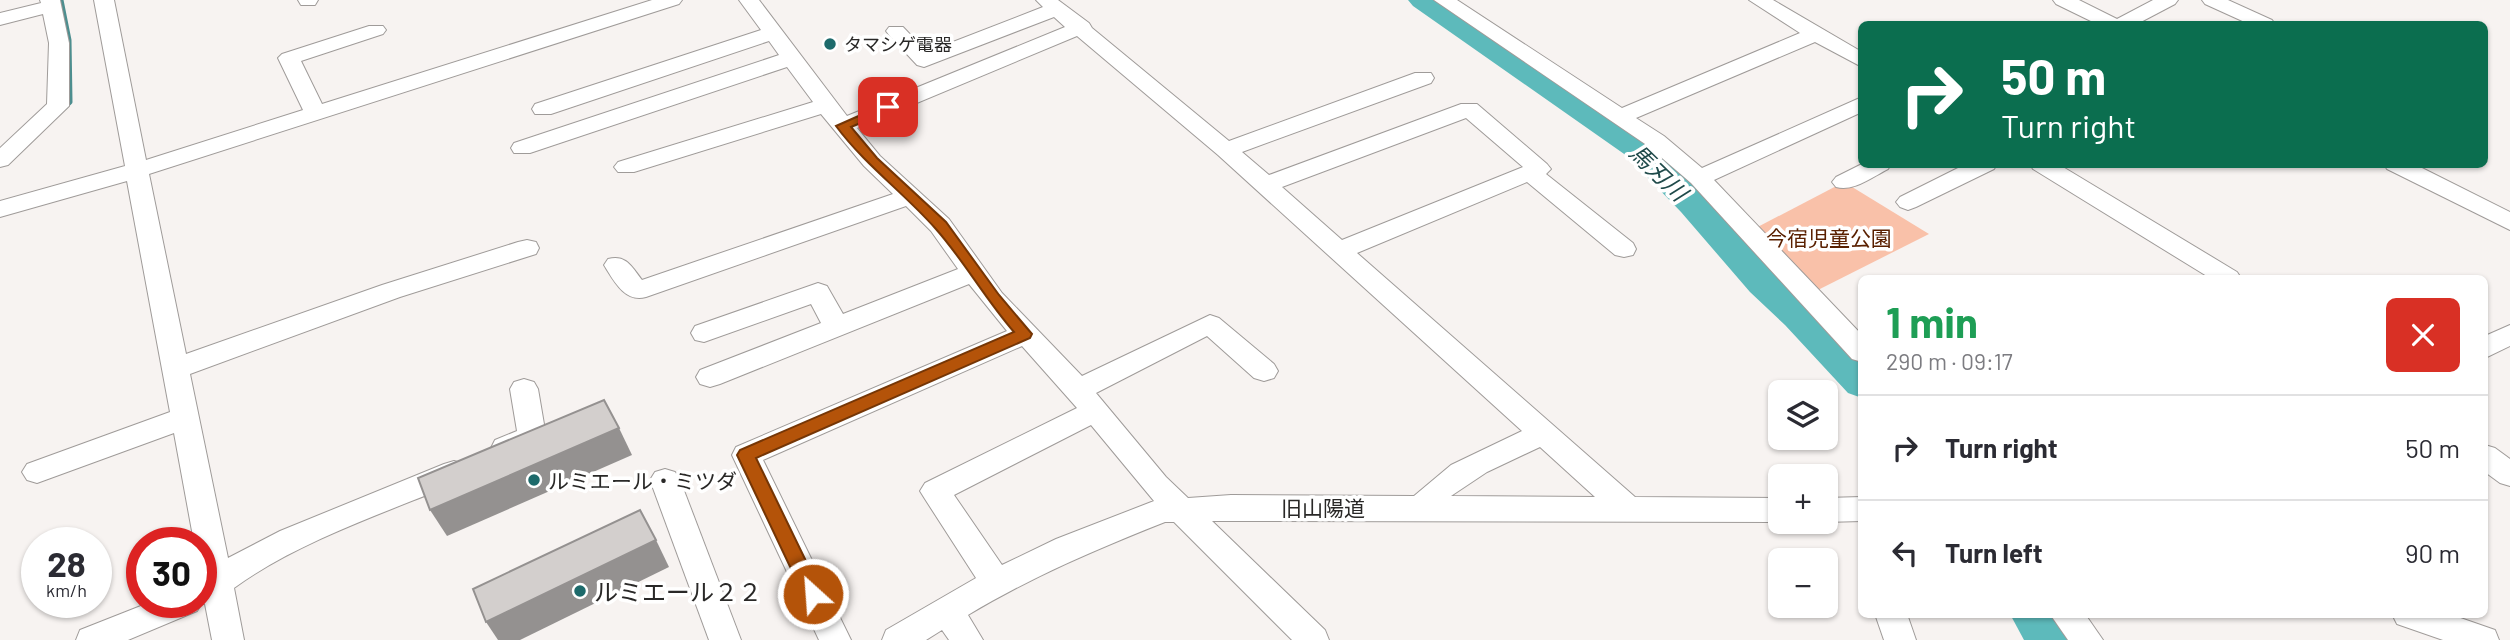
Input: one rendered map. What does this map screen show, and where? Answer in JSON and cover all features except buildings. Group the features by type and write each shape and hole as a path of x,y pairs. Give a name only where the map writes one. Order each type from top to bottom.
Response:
{"street":[{"path":"104,0 177,368 201,527"},
{"path":"0,209 138,170 671,0"},
{"path":"749,0 826,105 872,161 940,225 993,299 1087,400 1156,485 1313,640"},
{"path":"1444,0 1656,141 1699,178 1858,348"},
{"path":"1759,0 1858,59"},
{"path":"2063,0 2106,21"},
{"path":"2128,21 2168,0"},
{"path":"2212,0 2258,21"},
{"path":"0,19 50,3 60,43 58,106 0,160"},
{"path":"896,32 924,61 1051,4 1082,27 1159,96 1226,150 1629,510"},
{"path":"843,126 1082,27"},
{"path":"316,113 289,58 376,30"},
{"path":"543,109 773,33"},
{"path":"1620,117 1815,34"},
{"path":"522,148 792,58"},
{"path":"1226,150 1423,78"},
{"path":"626,167 826,105"},
{"path":"1699,178 1858,106"},
{"path":"1265,185 1469,109 1539,169 1340,250"},
{"path":"1844,182 1872,168"},
{"path":"1908,202 1978,168"},
{"path":"2048,168 2223,275"},
{"path":"2406,168 2510,222"},
{"path":"1530,173 1624,249"},
{"path":"617,265 637,291 909,197"},
{"path":"177,368 391,291 527,248"},
{"path":"710,377 975,272"},
{"path":"704,333 818,292 837,327"},
{"path":"996,582 935,491 1210,324 1264,370"},
{"path":"835,640 746,455 1024,334"},
{"path":"2488,346 2510,334"},
{"path":"217,584 242,565 292,540 422,486 532,436 524,389"},
{"path":"37,472 185,418"},
{"path":"1421,508 1433,493 1486,459 1543,434"},
{"path":"2488,458 2510,475"},
{"path":"665,480 725,640"},
{"name":"旧山陽道","path":"898,640 996,582 1091,538 1163,510 1231,507 1768,510"},
{"path":"1838,512 1858,516"},
{"path":"217,608 229,640"},
{"path":"947,611 967,640"},
{"path":"92,640 146,618"},
{"path":"1892,618 1900,640"},
{"path":"2069,618 2087,640"},
{"path":"2420,618 2483,640"}],"green space":[{"name":"今宿児童公園","path":"1844,182 1929,234 1810,294 1750,231"}],"waterway":[{"path":"61,0 69,40 70,102 65,107"},
{"name":"馬刃川","path":"1423,0 1639,149 1693,204 1763,283 1799,316 1858,379"},
{"name":"馬刃川","path":"2036,618 2051,640"}],"place":[{"name":"タマシゲ電器","path":"830,44"},
{"name":"ルミエール・ミツダ","path":"534,480"},
{"name":"ルミエール２２","path":"580,591"}],"route":[{"path":"813,594 746,455 1024,334 993,299 940,225 872,161 843,126 888,107"}]}
